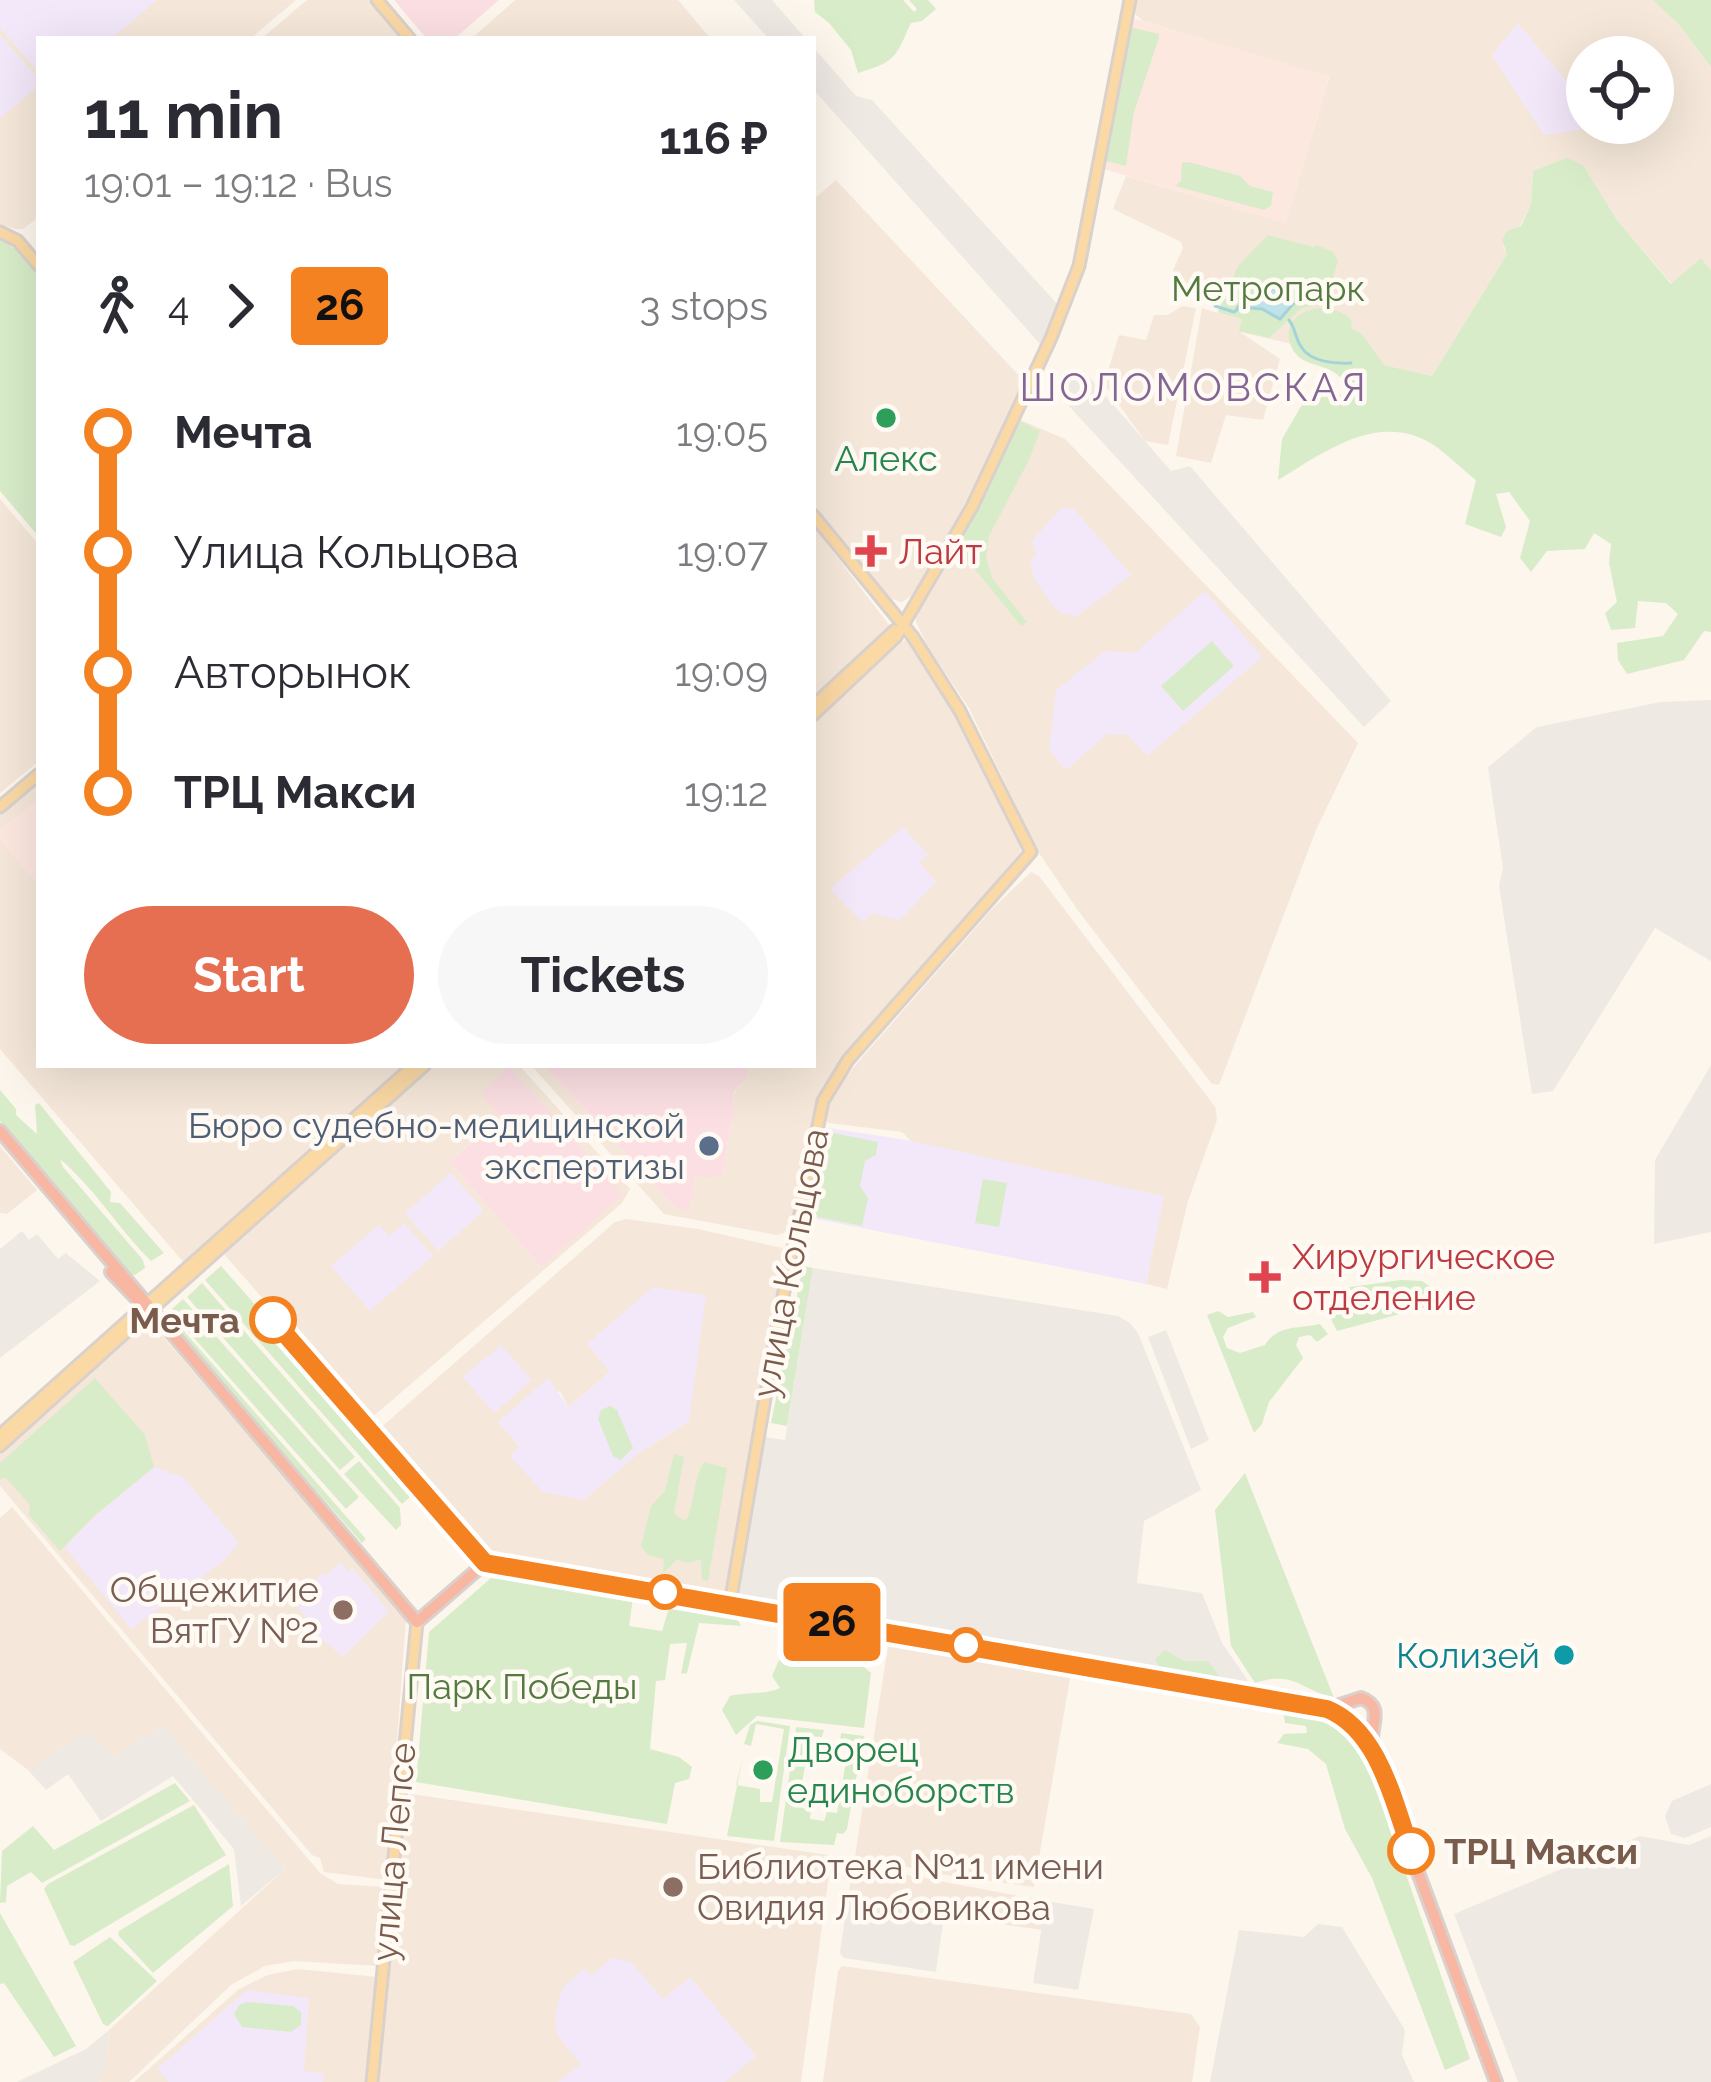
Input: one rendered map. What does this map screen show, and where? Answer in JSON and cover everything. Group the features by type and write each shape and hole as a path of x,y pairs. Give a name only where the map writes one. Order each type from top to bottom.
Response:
{"highway":[{"path":"0,1131 417,1622 485,1563 1327,1709 1361,1729 1375,1720"},
{"path":"0,1141 148,1308"},
{"path":"1327,1709 1354,1698 1366,1699 1375,1708 1374,1754"},
{"path":"1347,1703 1350,1724 1374,1754 1496,2082"}],"main road":[{"path":"377,0 407,36"},
{"path":"816,713 891,644 972,507 1071,294 1129,2"},
{"path":"0,232 18,241 36,262"},
{"path":"816,518 903,622"},
{"path":"816,703 903,622"},
{"name":"улица Кольцова","path":"730,1604 779,1316 823,1101 848,1060 1030,852 960,711 903,622"},
{"path":"0,807 36,777"},
{"path":"1,1442 411,1068"},
{"path":"211,1251 422,1068"},
{"name":"улица Лепсе","path":"372,2082 417,1622"}],"shaded area":[{"path":"0,0 296,0 254,36 36,36 36,219 23,229 0,225"},
{"path":"0,0 157,0 115,36 36,36 36,70 0,28"},
{"path":"307,0 369,0 400,36 265,36"},
{"path":"394,0 499,0 457,36 424,36"},
{"path":"515,0 678,0 708,36 474,36"},
{"path":"734,0 772,0 803,36 766,36"},
{"path":"1137,0 1653,0 1711,67 1711,270 1701,258 1672,284 1617,220 1583,166 1533,172 1531,204 1503,246 1507,254 1432,376 1240,332 1280,359 1263,420 1226,415 1211,463 1176,456 1202,308 1217,313 1222,301 1169,279 1183,248 1181,242 1113,209 1126,176 1286,223 1329,77 1143,21 1135,14"},
{"path":"1132,18 1329,76 1286,224 1104,169"},
{"path":"1518,23 1566,81 1566,132 1544,135 1492,55"},
{"path":"0,35 36,76 35,89 0,118"},
{"path":"816,50 856,96 872,100 1059,306 1040,344 816,92"},
{"path":"836,180 1026,383 959,523 911,596 902,602 888,598 816,514 816,197"},
{"path":"1182,306 1196,308 1168,445 1145,441 1104,384 1119,335 1146,340 1154,315 1168,315"},
{"path":"1083,370 1171,471 1190,466 1391,701 1364,727 1057,393"},
{"path":"1016,418 1065,439 1358,743 1316,830 1219,1085 1212,1084 1039,853 969,708 916,622 915,611"},
{"path":"0,499 36,541 36,763 0,793"},
{"path":"1061,508 1074,509 1131,575 1076,617 1051,604 1034,578 1030,561 1036,556 1032,541"},
{"path":"816,530 890,626 816,696"},
{"path":"1205,591 1262,657 1147,756 1128,735 1107,734 1066,770 1049,750 1056,690 1105,651 1135,653"},
{"path":"905,640 912,642 958,713 982,770 1016,830 1021,851 823,1090 812,1118 790,1231 777,1235 664,1214 534,1068 547,1068 675,1207 689,1210 695,1176 723,1173 731,1122 738,1111 731,1110 735,1091 745,1082 748,1068 816,1068 816,717"},
{"path":"1711,700 1711,961 1655,928 1553,1091 1532,1094 1499,886 1503,868 1488,767 1537,727 1661,702"},
{"path":"36,783 36,1068 406,1068 185,1264 0,1049 0,813"},
{"path":"36,801 34,880 0,840 0,830"},
{"path":"903,827 928,855 919,862 936,882 899,921 873,913 862,922 830,889"},
{"path":"1031,872 1039,876 1216,1108 1217,1120 1188,1201 1167,1289 1146,1284 1163,1197 913,1143 902,1132 824,1119 834,1093 858,1062 993,908"},
{"path":"1711,1065 1711,1232 1654,1244 1655,1160"},
{"path":"427,1068 522,1068 630,1189 622,1203 369,1420 222,1252","holes":["500,1115 541,1267 450,1162"]},
{"path":"511,1068 623,1195 541,1267 450,1162 500,1116 480,1093"},
{"path":"547,1068 748,1068 745,1082 734,1091 732,1109 739,1111 731,1122 723,1173 711,1178 695,1176 689,1211 675,1207"},
{"path":"821,1127 907,1140 1164,1196 1146,1284 806,1217"},
{"path":"0,1146 37,1190 7,1214 0,1213"},
{"path":"451,1173 484,1211 438,1251 405,1213"},
{"path":"626,1219 698,1229 787,1249 725,1594 509,1559 480,1549 378,1430 615,1222","holes":["588,1344 689,1421 639,1453 520,1447 499,1421 560,1391 568,1407 611,1371"]},
{"path":"404,1223 433,1256 370,1311 331,1266 379,1225 389,1236"},
{"path":"22,1231 29,1240 37,1234 58,1259 66,1253 100,1281 0,1358 0,1249"},
{"path":"813,1268 1118,1316 1130,1323 1201,1490 1144,1521 1137,1583 1202,1593 1222,1643 1253,1688 739,1596 765,1437 785,1440"},
{"path":"653,1287 706,1295 689,1421 639,1453 584,1500 543,1492 510,1456 520,1446 498,1422 548,1378 568,1407 610,1372 587,1344"},
{"path":"148,1323 406,1618 387,1880 324,1872 320,1858 312,1855 0,1486 0,1449 140,1325"},
{"path":"1166,1330 1209,1440 1191,1449 1148,1337"},
{"path":"501,1345 532,1380 494,1413 463,1377"},
{"path":"154,1467 183,1477 239,1543 221,1563 131,1629 65,1547"},
{"path":"12,1507 320,1873 338,1884 386,1887 378,1966 294,1961 265,1966 231,1985 129,2082 99,2082 106,2068 109,2030 285,1869 163,1726 114,1757 88,1731 28,1770 0,1749 0,1518"},
{"name":"Общежитие ВятГУ №2","path":"341,1562 348,1571 352,1568 389,1611 343,1657 317,1635 295,1602 321,1574"},
{"path":"895,1637 1072,1667 1034,1887 855,1856 888,1646"},
{"path":"163,1726 285,1869 241,1906 234,1849 173,1776 101,1821 68,1774 46,1790 28,1770 88,1731 114,1757"},
{"path":"1711,1784 1711,1827 1685,1838 1671,1834 1665,1816 1672,1801"},
{"path":"411,1794 828,1855 801,2082 379,2082 405,1798"},
{"path":"1640,1836 1689,1845 1711,1836 1711,2082 1518,2082 1454,1914"},
{"path":"859,1866 1046,1901 1042,1930 847,1902 853,1869"},
{"path":"1046,1901 1094,1909 1078,1990 1033,1983"},
{"path":"847,1902 944,1915 936,1972 844,1958 840,1953"},
{"path":"1318,1924 1342,1927 1405,2030 1402,2055 1414,2082 1210,2082 1239,1930 1304,1937"},
{"path":"613,1958 631,1962 663,1999 690,1977 756,2056 725,2082 558,2082 581,2064 557,2035 555,2018 562,1988 585,1968 591,1975"},
{"path":"842,1966 1191,2014 1200,2027 1192,2082 823,2082"},
{"path":"298,1969 377,1977 367,2082 134,2082 239,1989 268,1975"},
{"path":"247,1990 309,1998 304,2071 324,2074 323,2082 169,2082 157,2069"},
{"path":"109,2030 106,2068 99,2082 17,2082 86,2049"}],"green space":[{"path":"814,0 903,0 914,12 917,9 909,0 928,0 936,9 922,21 911,23 888,61 858,73 851,50 815,12"},
{"path":"1653,0 1711,0 1711,67 1680,26"},
{"path":"1134,28 1159,34 1159,38 1134,112 1126,166 1106,161 1127,31"},
{"path":"1567,158 1583,165 1617,220 1671,284 1701,258 1711,270 1711,632 1704,631 1684,660 1627,674 1618,660 1617,643 1663,636 1678,614 1666,603 1638,601 1635,628 1611,630 1605,613 1617,602 1609,563 1611,544 1594,533 1585,549 1547,551 1531,572 1520,558 1530,521 1509,492 1496,494 1506,527 1501,537 1465,524 1476,480 1432,444 1405,433 1347,441 1278,480 1282,439 1307,396 1336,391 1348,401 1351,393 1337,375 1305,361 1293,350 1289,338 1295,319 1314,309 1339,312 1351,319 1352,329 1362,334 1384,365 1432,376 1507,254 1502,240 1507,231 1521,226 1531,204 1533,171"},
{"path":"1182,163 1240,176 1250,186 1273,192 1271,206 1264,210 1175,186 1181,181"},
{"name":"Метропарк","path":"1268,235 1317,245 1333,252 1338,261 1325,304 1302,308 1269,338 1239,331 1242,319 1218,312 1238,266"},
{"path":"0,239 36,270 36,533 0,491"},
{"path":"1018,420 1040,431 989,536 986,557 992,578 1027,622 1021,626 955,545"},
{"path":"1212,641 1234,666 1183,711 1161,686"},
{"path":"0,1090 16,1115 37,1134 35,1105 39,1103 111,1192 110,1202 120,1203 164,1253 151,1261 60,1159 143,1260 145,1268 135,1275 124,1274 0,1121"},
{"path":"824,1131 878,1142 876,1155 865,1161 860,1186 868,1198 862,1226 808,1215"},
{"path":"983,1179 1007,1183 999,1227 975,1223"},
{"path":"221,1266 418,1490 402,1504 205,1280"},
{"path":"803,1266 813,1268 787,1426 771,1423"},
{"path":"1422,1281 1431,1287 1426,1307 1337,1331 1325,1307 1334,1303 1343,1288"},
{"path":"202,1283 355,1457 340,1470 187,1297"},
{"path":"183,1299 359,1497 346,1509 170,1311"},
{"path":"1218,1311 1228,1317 1253,1312 1256,1317 1228,1328 1223,1337 1227,1348 1240,1353 1265,1345 1290,1328 1320,1324 1328,1334 1317,1342 1310,1335 1299,1337 1296,1345 1303,1358 1269,1402 1254,1433 1207,1315"},
{"path":"168,1313 366,1539 362,1543 193,1350"},
{"path":"95,1378 145,1435 154,1467 60,1551 29,1515 30,1505 5,1477 0,1480 0,1463"},
{"path":"610,1406 617,1410 633,1448 621,1460 613,1456 598,1419 601,1410"},
{"path":"674,1454 684,1457 674,1513 683,1520 704,1462 727,1468 708,1581 702,1580 701,1559 688,1563 677,1559 663,1574 664,1559 648,1555 641,1546 651,1506 665,1491"},
{"path":"359,1461 400,1508 401,1525 396,1530 344,1474"},
{"path":"1245,1473 1334,1698 1287,1680 1255,1683 1231,1646 1215,1510"},
{"name":"Парк Победы","path":"491,1578 633,1598 629,1626 662,1631 669,1608 738,1620 741,1626 699,1623 687,1673 681,1674 687,1643 670,1644 665,1680 656,1681 650,1749 679,1757 692,1767 689,1779 675,1783 667,1824 416,1782 429,1632"},
{"path":"809,1638 833,1656 842,1649 871,1673 864,1728 757,1716 736,1735 722,1710 730,1696 780,1688 772,1676 779,1660 798,1659"},
{"path":"1165,1650 1184,1661 1208,1661 1222,1680 1161,1671 1155,1659"},
{"path":"1283,1708 1325,1714 1356,1730 1470,2059 1445,2070 1372,1878 1345,1829 1326,1764 1308,1749 1277,1743 1284,1734 1307,1733 1306,1726 1285,1723"},
{"path":"757,1721 790,1726 774,1841 727,1836 737,1785 760,1789 760,1802 772,1802 784,1729 756,1724 751,1746 744,1744 750,1725"},
{"path":"796,1727 824,1730 822,1737 810,1736 798,1807 811,1810 810,1819 824,1821 827,1812 837,1813 849,1744 840,1742 841,1733 864,1736 847,1829 837,1833 834,1845 780,1842"},
{"path":"175,1783 190,1801 42,1883 31,1872 7,1886 6,1902 0,1903 2,1851 33,1826 54,1850"},
{"path":"194,1805 226,1855 70,1945 44,1889 48,1884"},
{"path":"229,1864 233,1906 153,1973 119,1931"},
{"path":"0,1913 76,2046 54,2057 4,1983 0,1984"},
{"path":"110,1937 157,1981 108,2026 73,1962"},
{"path":"247,2002 293,2006 301,2012 301,2025 291,2032 242,2027 234,2014"}],"water":[{"path":"1276,286 1293,304 1280,319 1262,309 1238,307 1245,296 1264,294"}],"waterway":[{"path":"1215,306 1234,312 1239,308"},
{"path":"1289,320 1306,353 1351,363"}],"bus line":[{"name":"26","path":"273,1320 485,1563 1327,1709 1360,1734 1374,1754 1411,1851"}],"place":[{"name":"Алекс","path":"886,418"},
{"name":"Лайт","path":"871,551"},
{"name":"Бюро судебно-медицинской экспертизы","path":"709,1146"},
{"name":"Хирургическое отделение","path":"1265,1277"},
{"name":"Мечта","path":"273,1320"},
{"name":"Общежитие ВятГУ №2","path":"343,1610"},
{"name":"Колизей","path":"1564,1655"},
{"name":"Дворец единоборств","path":"763,1770"},
{"name":"ТРЦ Макси","path":"1411,1851"},
{"name":"Библиотека №11 имени Овидия Любовикова","path":"673,1887"}],"district":[{"name":"ШОЛОМОВСКАЯ","path":"1194,387"}]}
